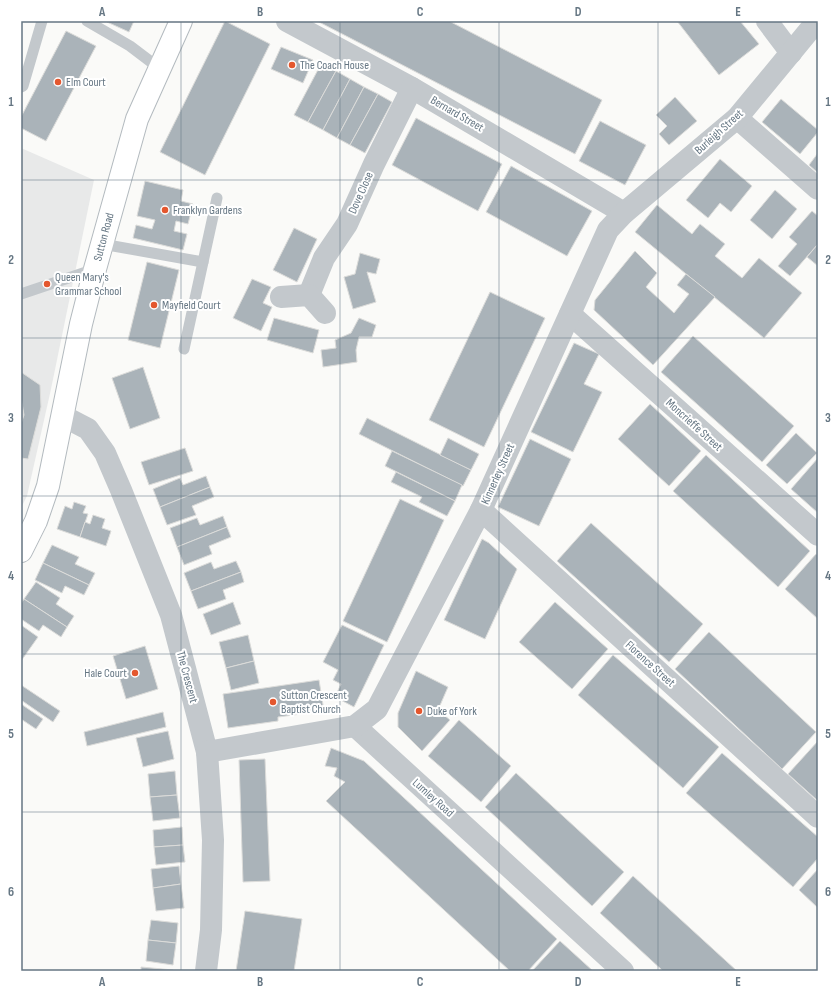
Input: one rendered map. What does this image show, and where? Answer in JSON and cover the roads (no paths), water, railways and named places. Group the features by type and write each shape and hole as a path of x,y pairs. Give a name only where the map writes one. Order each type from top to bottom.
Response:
{"street":[{"name":"Sutton Road","path":"21,551 36,522 48,486 81,324 137,119 181,21"},
{"name":"Bernard Street","path":"287,21 412,88 624,212"},
{"path":"767,21 791,53"},
{"name":"Burleigh Street","path":"624,212 737,118 817,21"},
{"name":"Dove Close","path":"309,295 324,258 347,224 374,164 412,88"},
{"path":"737,118 818,189"},
{"name":"Kinnerley Street","path":"355,726 377,709 481,510 608,230 624,212"},
{"path":"281,297 309,295 325,313"},
{"name":"Moncrieffe Street","path":"570,314 818,535"},
{"name":"The Crescent","path":"62,416 88,429 105,453 121,490 171,615 207,752 213,840 211,930 206,971"},
{"name":"Florence Street","path":"481,510 818,817"},
{"path":"207,752 355,726"},
{"name":"Lumley Road","path":"355,726 623,971"}],"lane":[{"path":"21,87 23,86 42,21"},
{"path":"87,21 130,46 159,68"},
{"path":"184,349 217,198"},
{"path":"102,244 203,262"},
{"path":"21,294 95,269"}],"place":[{"name":"The Coach House","path":"292,65"},
{"name":"Elm Court","path":"58,82"},
{"name":"Franklyn Gardens","path":"165,210"},
{"name":"Queen Mary's Grammar School","path":"47,284"},
{"name":"Mayfield Court","path":"154,305"},
{"name":"Hale Court","path":"135,673"},
{"name":"Sutton Crescent Baptist Church","path":"273,702"},
{"name":"Duke of York","path":"419,711"}]}
